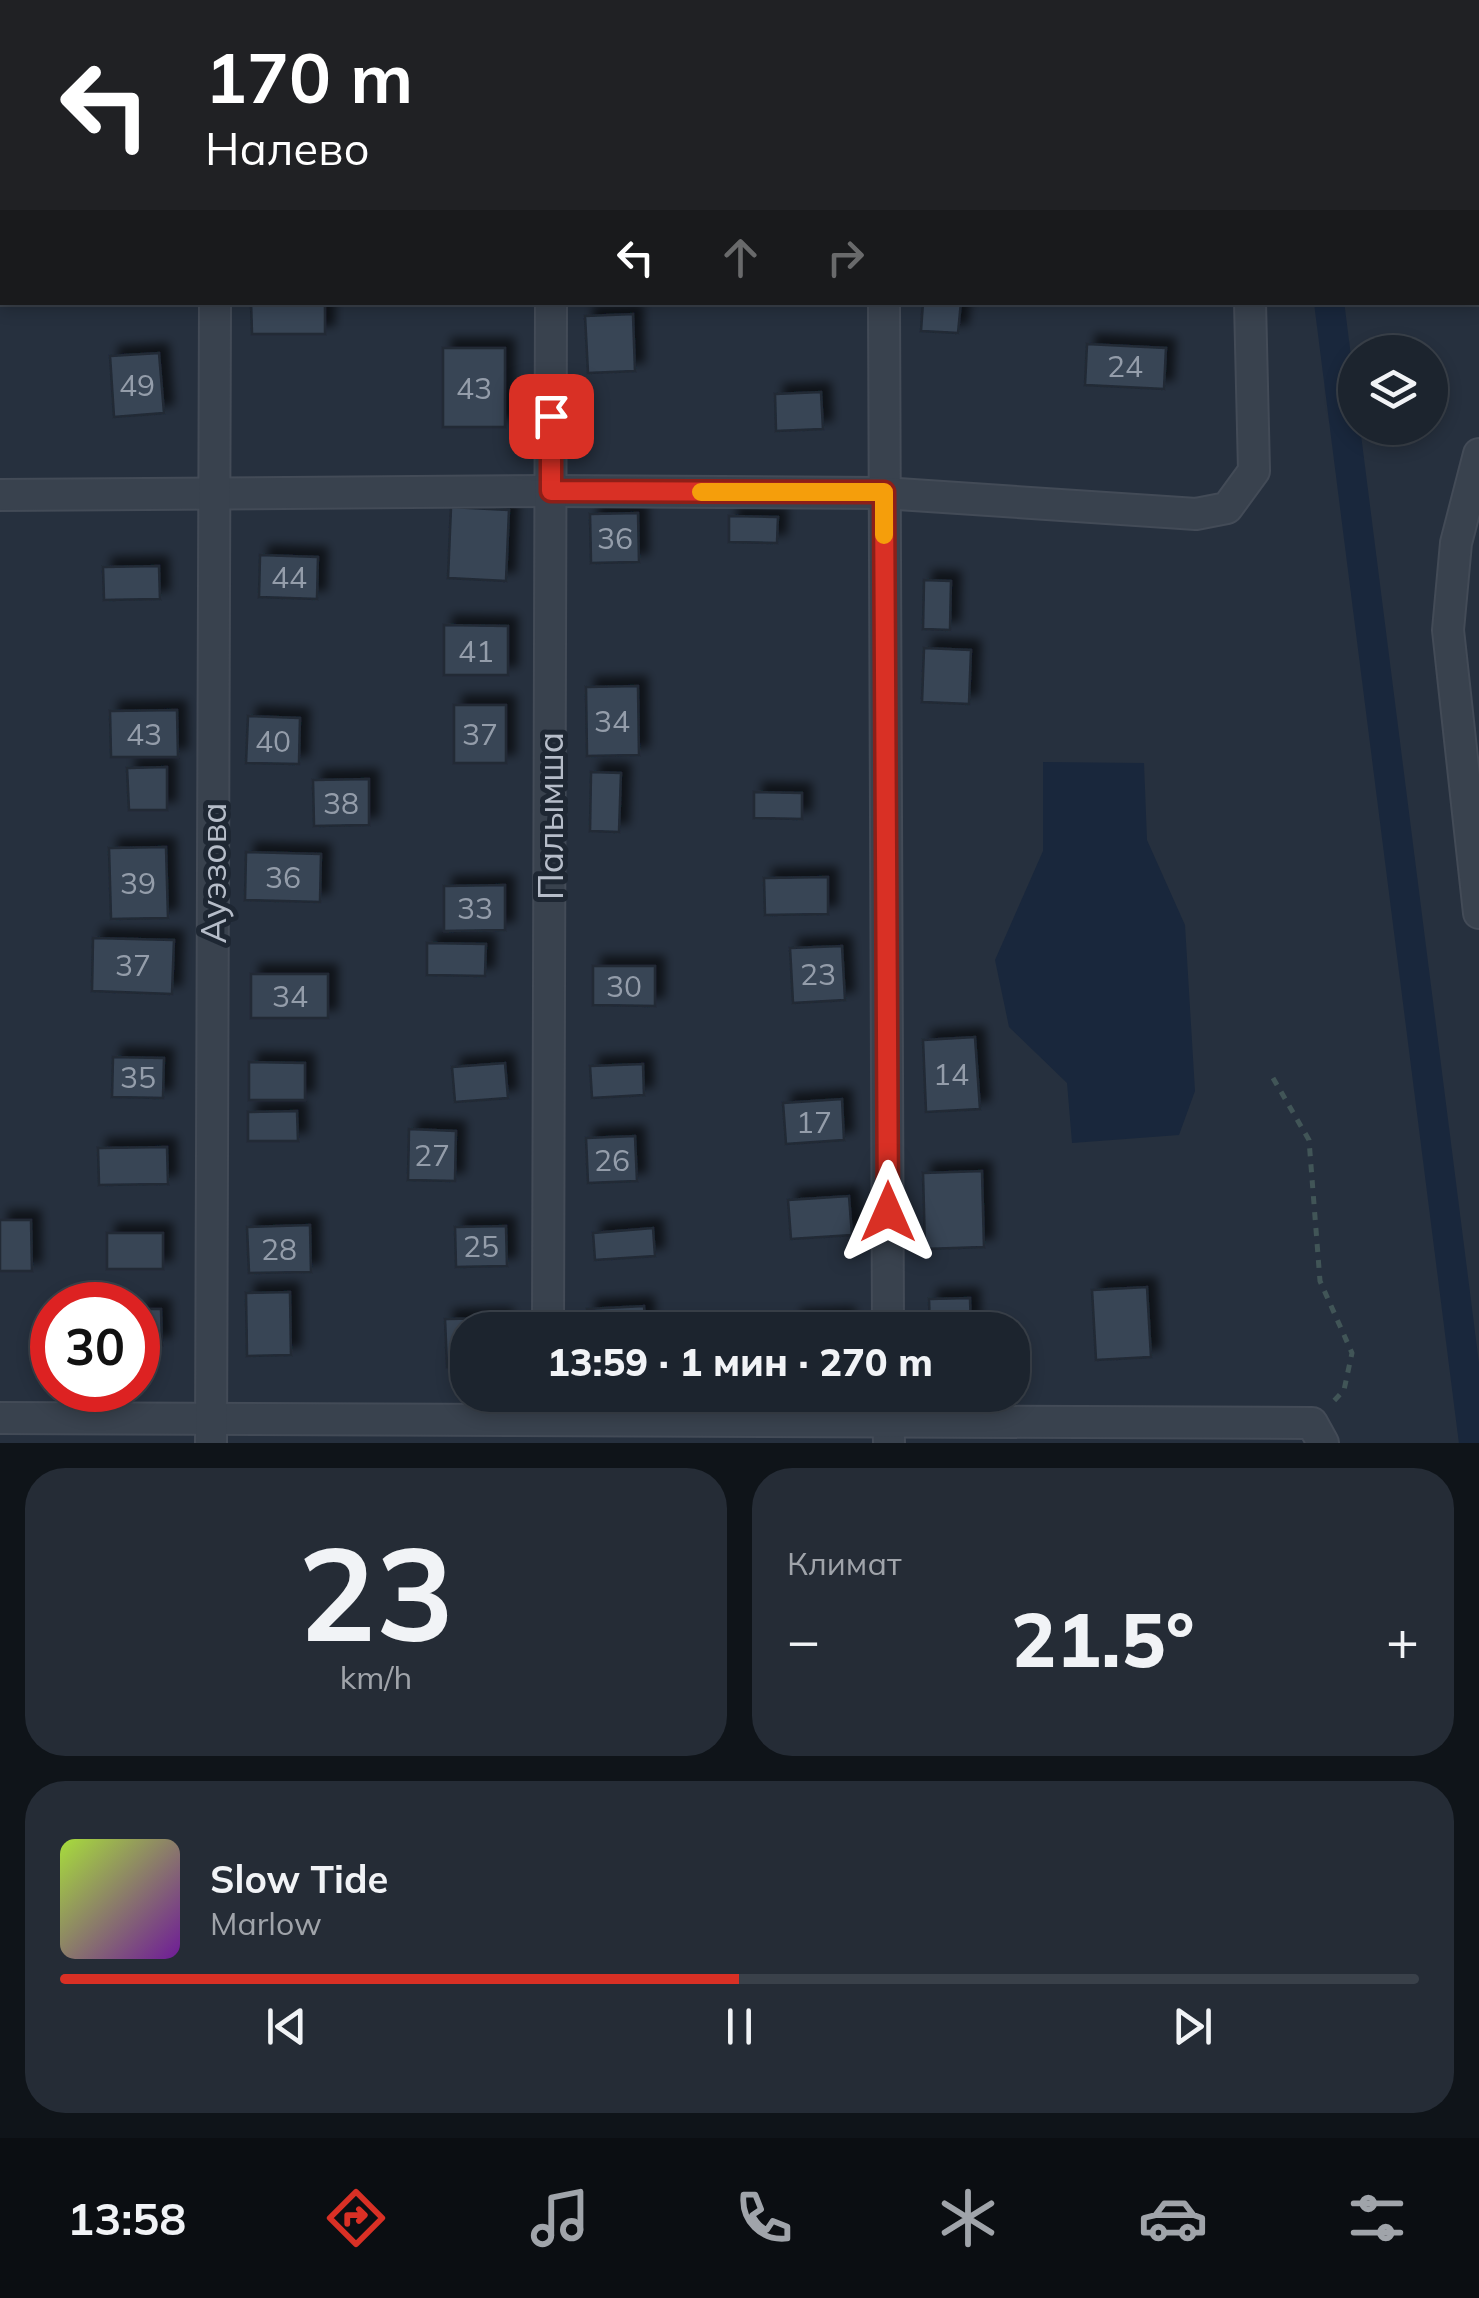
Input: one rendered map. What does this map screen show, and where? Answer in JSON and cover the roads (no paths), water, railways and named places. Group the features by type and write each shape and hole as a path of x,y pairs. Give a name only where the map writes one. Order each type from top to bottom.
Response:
{"street":[{"name":"Ауэзова","path":"211,1432 215,305"},
{"name":"Палымша","path":"548,1312 551,305"},
{"path":"884,305 888,1312"},
{"path":"0,495 884,492 1196,514 1227,508 1254,471 1250,305"},
{"path":"1479,454 1456,542 1448,630 1479,914"},
{"path":"0,1418 211,1432 548,1420 888,1420 1318,1433"}],"water":[{"path":"1043,762 1144,763 1147,840 1185,925 1195,1091 1179,1135 1072,1143 1067,1083 1009,1027 995,960 1043,851"}],"waterway":[{"path":"1329,305 1474,1443"}]}
